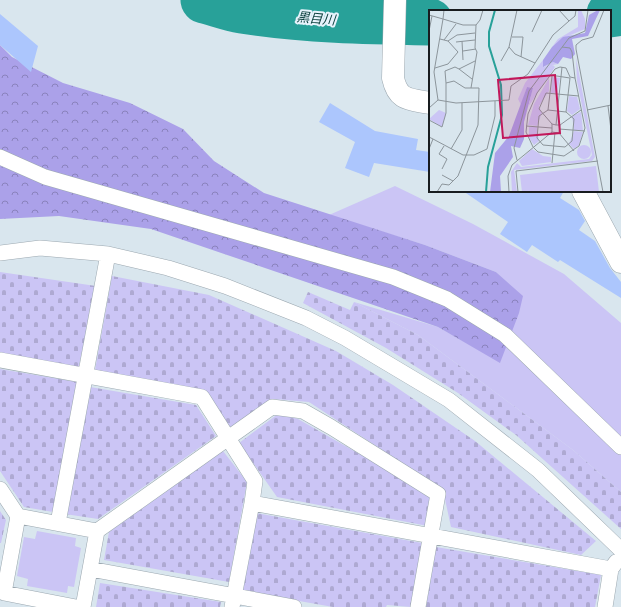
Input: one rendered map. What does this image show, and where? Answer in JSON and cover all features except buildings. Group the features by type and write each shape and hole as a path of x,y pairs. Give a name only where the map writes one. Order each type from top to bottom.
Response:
{"street":[{"path":"394,0 393,78 396,90 401,96 429,103"},
{"path":"584,192 621,262"}],"lane":[{"path":"0,157 45,177 393,276 447,299 505,334 621,447"},
{"path":"0,253 40,248 108,254 168,268 225,286 306,318 345,338 449,400 538,470 621,550"},
{"path":"58,523 108,254"},
{"path":"0,360 202,397 229,437 255,481 233,601"},
{"path":"83,607 97,531 272,407 303,411 438,494 418,607"},
{"path":"0,489 18,516 97,531"},
{"path":"252,503 611,569"},
{"path":"18,516 5,553 2,594 42,604 76,607"},
{"path":"605,607 611,569 621,555"},
{"path":"90,569 233,601 294,607"}],"green space":[{"path":"0,45 12,57 63,83 130,103 183,129 214,161 264,193 425,245 496,272 523,296 519,313 500,363 438,327 151,229 59,216 0,219"},
{"path":"395,186 473,224 564,274 621,323 621,492 573,450 418,335 354,302 438,327 500,362 522,296 496,272 425,245 329,215"},
{"path":"0,272 96,286 78,370 0,355"},
{"path":"112,276 209,295 336,351 393,385 475,441 596,541 581,555 451,527 443,490 309,402 274,399 266,402 230,428 204,390 95,370"},
{"path":"308,292 350,310 354,302 418,335 573,450 621,492 621,529 516,435 458,393 386,348 303,303"},
{"path":"0,369 77,382 53,512 24,507 0,471"},
{"path":"90,387 196,405 216,436 98,519 65,514"},
{"path":"278,414 298,419 433,496 428,526 277,497 239,443"},
{"path":"223,451 247,482 229,582 104,560 109,532"},
{"path":"0,511 6,520 1,543 0,543"},
{"path":"256,513 422,543 411,607 387,605 386,607 333,607 242,591"},
{"path":"37,531 76,538 75,546 81,548 74,587 68,586 67,593 27,586 28,579 17,576 24,537 35,539"},
{"path":"436,547 601,575 595,607 426,607"},
{"path":"100,583 221,602 220,607 96,607"}],"waterway":[{"name":"黒目川","path":"204,0 237,9 289,16 429,22"},
{"name":"黒目川","path":"611,14 621,12"}]}
